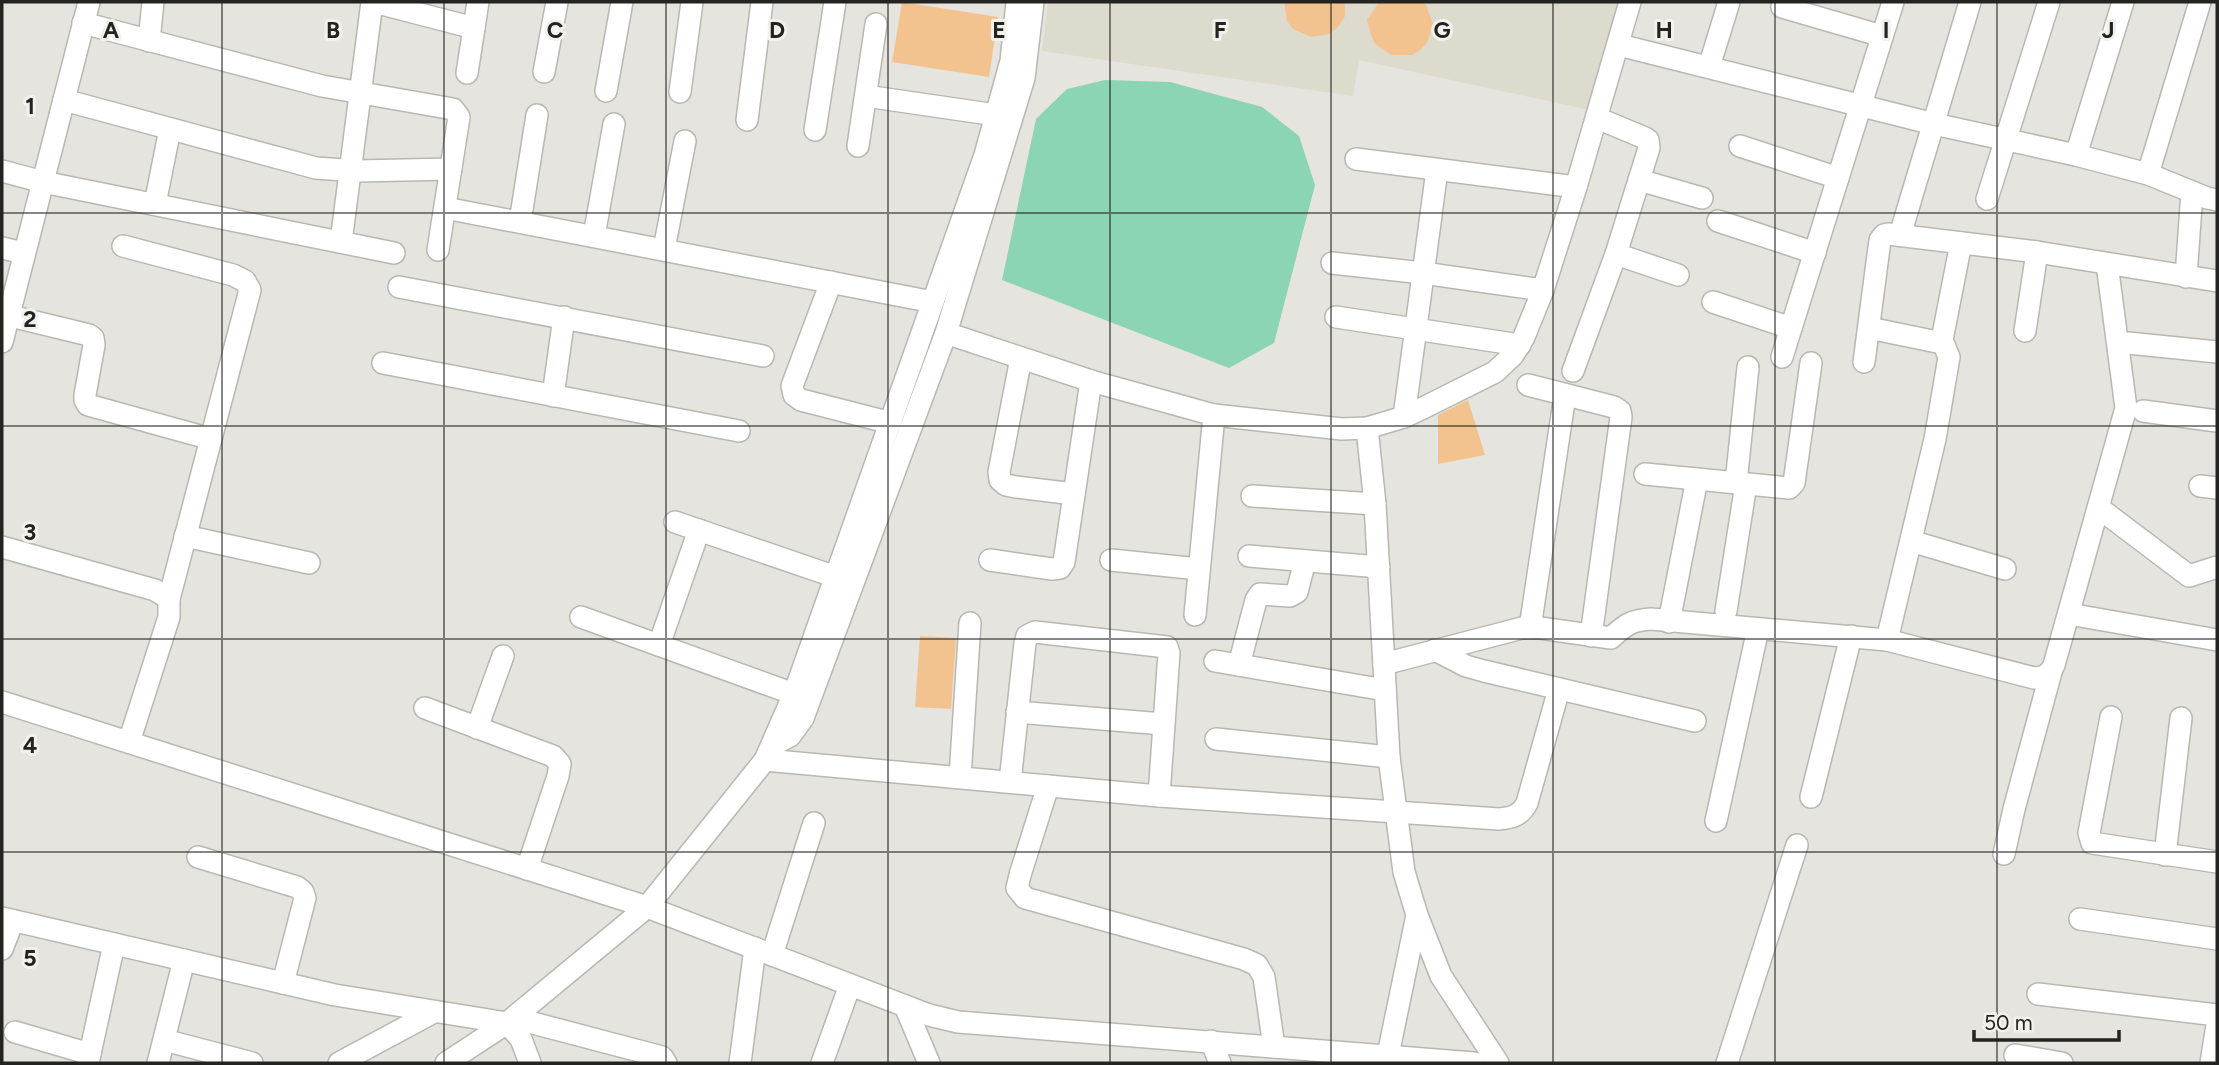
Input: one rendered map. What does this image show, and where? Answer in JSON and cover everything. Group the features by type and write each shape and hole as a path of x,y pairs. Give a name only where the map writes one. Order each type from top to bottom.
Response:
{"street":[{"path":"2,342 5,315 24,253 89,2"},
{"path":"149,41 153,2"},
{"path":"341,242 373,2 474,28"},
{"path":"467,73 478,2"},
{"path":"544,72 557,2"},
{"path":"606,91 622,2"},
{"path":"680,92 692,2"},
{"path":"747,121 762,2"},
{"path":"815,130 835,2"},
{"path":"769,752 794,694 985,155 1011,61 1017,2"},
{"path":"446,1063 510,1021 647,907 769,752 790,736 803,718 946,333 1024,78 1033,2"},
{"path":"946,333 1091,382 1214,415 1342,429 1367,428 1404,417 1495,372 1520,345 1543,290 1630,2"},
{"path":"1709,67 1730,2"},
{"path":"1782,357 1893,2"},
{"path":"1900,235 1970,2"},
{"path":"1987,199 2049,2"},
{"path":"2076,155 2123,2"},
{"path":"2148,174 2200,2"},
{"path":"1782,7 1882,36"},
{"path":"83,23 322,86 453,109 459,117 438,250"},
{"path":"858,146 876,24"},
{"path":"1619,45 1934,124 2076,155 2148,174 2217,200"},
{"path":"866,96 996,115"},
{"path":"64,100 316,168 451,169"},
{"path":"520,222 537,115"},
{"path":"1573,371 1616,254 1649,148 1648,140 1597,118"},
{"path":"594,236 614,124"},
{"path":"155,204 170,129"},
{"path":"664,249 685,141"},
{"path":"1740,146 1838,178"},
{"path":"1356,159 1576,187"},
{"path":"1404,417 1437,170"},
{"path":"2,171 43,182 394,253"},
{"path":"1639,180 1702,198"},
{"path":"2186,277 2192,192"},
{"path":"445,208 933,302"},
{"path":"1718,221 1815,253"},
{"path":"1864,362 1880,240 1884,235 2038,252 2217,281"},
{"path":"1887,640 1935,439 1949,357 1942,343 1961,243"},
{"path":"123,246 233,275 245,281 250,290 169,599 169,617 129,742"},
{"path":"2,248 24,253"},
{"path":"2025,331 2038,252"},
{"path":"1616,254 1678,275"},
{"path":"1332,263 1543,290"},
{"path":"2004,854 2050,673 2126,408 2107,264"},
{"path":"831,282 792,386 794,395 801,400 891,423"},
{"path":"400,287 763,356"},
{"path":"1713,302 1791,328"},
{"path":"5,315 93,338 85,395 88,405 211,439"},
{"path":"1336,317 1520,345"},
{"path":"553,396 567,318"},
{"path":"1869,328 1942,343"},
{"path":"2128,343 2217,352"},
{"path":"1021,358 999,472 1000,480 1006,485 1016,487 1074,494"},
{"path":"383,363 739,431"},
{"path":"1645,474 1789,488 1794,483 1811,363"},
{"path":"1726,611 1741,484 1748,367"},
{"path":"990,559 1052,569 1060,568 1064,562 1091,382"},
{"path":"1528,385 1614,407 1620,411 1591,636"},
{"path":"1530,628 1565,395"},
{"path":"2143,411 2217,421"},
{"path":"1195,615 1214,415"},
{"path":"1367,428 1375,503 1389,757 1404,872 1417,915 1441,976 1498,1063"},
{"path":"1669,622 1697,479"},
{"path":"1252,496 1375,503"},
{"path":"2099,508 2189,576 2217,567"},
{"path":"674,522 836,577"},
{"path":"659,645 699,530"},
{"path":"185,536 309,563"},
{"path":"1911,541 2005,569"},
{"path":"2,547 155,590 169,599"},
{"path":"1249,556 1379,567"},
{"path":"1111,560 1199,569"},
{"path":"1239,665 1256,600 1260,594 1290,596 1297,592 1306,561"},
{"path":"2069,614 2217,640"},
{"path":"581,617 794,694"},
{"path":"1384,664 1506,631 1530,628 1611,638 1627,623 1636,620 1887,640 2034,678 2050,673"},
{"path":"960,777 970,623"},
{"path":"1716,821 1758,629"},
{"path":"1010,782 1025,643 1027,636 1035,632 1167,647 1169,653 1159,796"},
{"path":"1811,797 1851,636"},
{"path":"1435,650 1466,666 1695,722"},
{"path":"477,728 503,656"},
{"path":"1215,661 1385,690"},
{"path":"769,752 1048,786 1499,819 1510,818 1522,812 1527,803 1559,689"},
{"path":"2,702 647,907 905,1006 958,1022 1211,1041 1353,1058 1388,1055 1474,1063"},
{"path":"425,708 553,756 560,764 527,869"},
{"path":"1017,712 1163,724"},
{"path":"2111,717 2089,833 2092,843 2217,862"},
{"path":"2165,855 2181,718"},
{"path":"1216,739 1389,757"},
{"path":"1048,786 1017,888 1025,898 1244,959 1257,965 1264,977 1274,1047"},
{"path":"740,1063 764,952 814,823"},
{"path":"1727,1063 1797,845"},
{"path":"198,857 297,887 303,892 305,898 283,983"},
{"path":"1388,1055 1417,915"},
{"path":"2,949 7,919 283,983 432,1013 510,1021 662,1056 666,1063"},
{"path":"2080,919 2217,939"},
{"path":"15,1032 89,1059 114,944"},
{"path":"158,1063 184,960"},
{"path":"822,1063 850,985"},
{"path":"2038,994 2217,1016"},
{"path":"905,1006 929,1063"},
{"path":"339,1063 432,1013"},
{"path":"510,1021 521,1039 530,1063"},
{"path":"2211,1063 2217,1025"},
{"path":"164,1040 253,1063"},
{"path":"1211,1041 1220,1063"},
{"path":"2015,1055 2062,1063"}],"shaded area":[{"path":"1048,2 1622,2 1594,111 1359,60 1353,96 1042,51"},
{"path":"1105,80 1170,82 1262,107 1299,136 1315,185 1274,343 1229,368 1002,280 1036,119 1067,89"}],"building":[{"path":"902,2 998,17 989,77 892,62"},
{"path":"1284,2 1345,2 1345,16 1329,34 1311,37 1293,29 1287,21"},
{"path":"1379,2 1422,2 1426,5 1433,24 1427,43 1420,50 1412,55 1392,55 1375,44 1367,20"},
{"path":"1468,400 1485,455 1438,464 1438,415"},
{"path":"920,636 956,638 951,709 915,707"}]}
